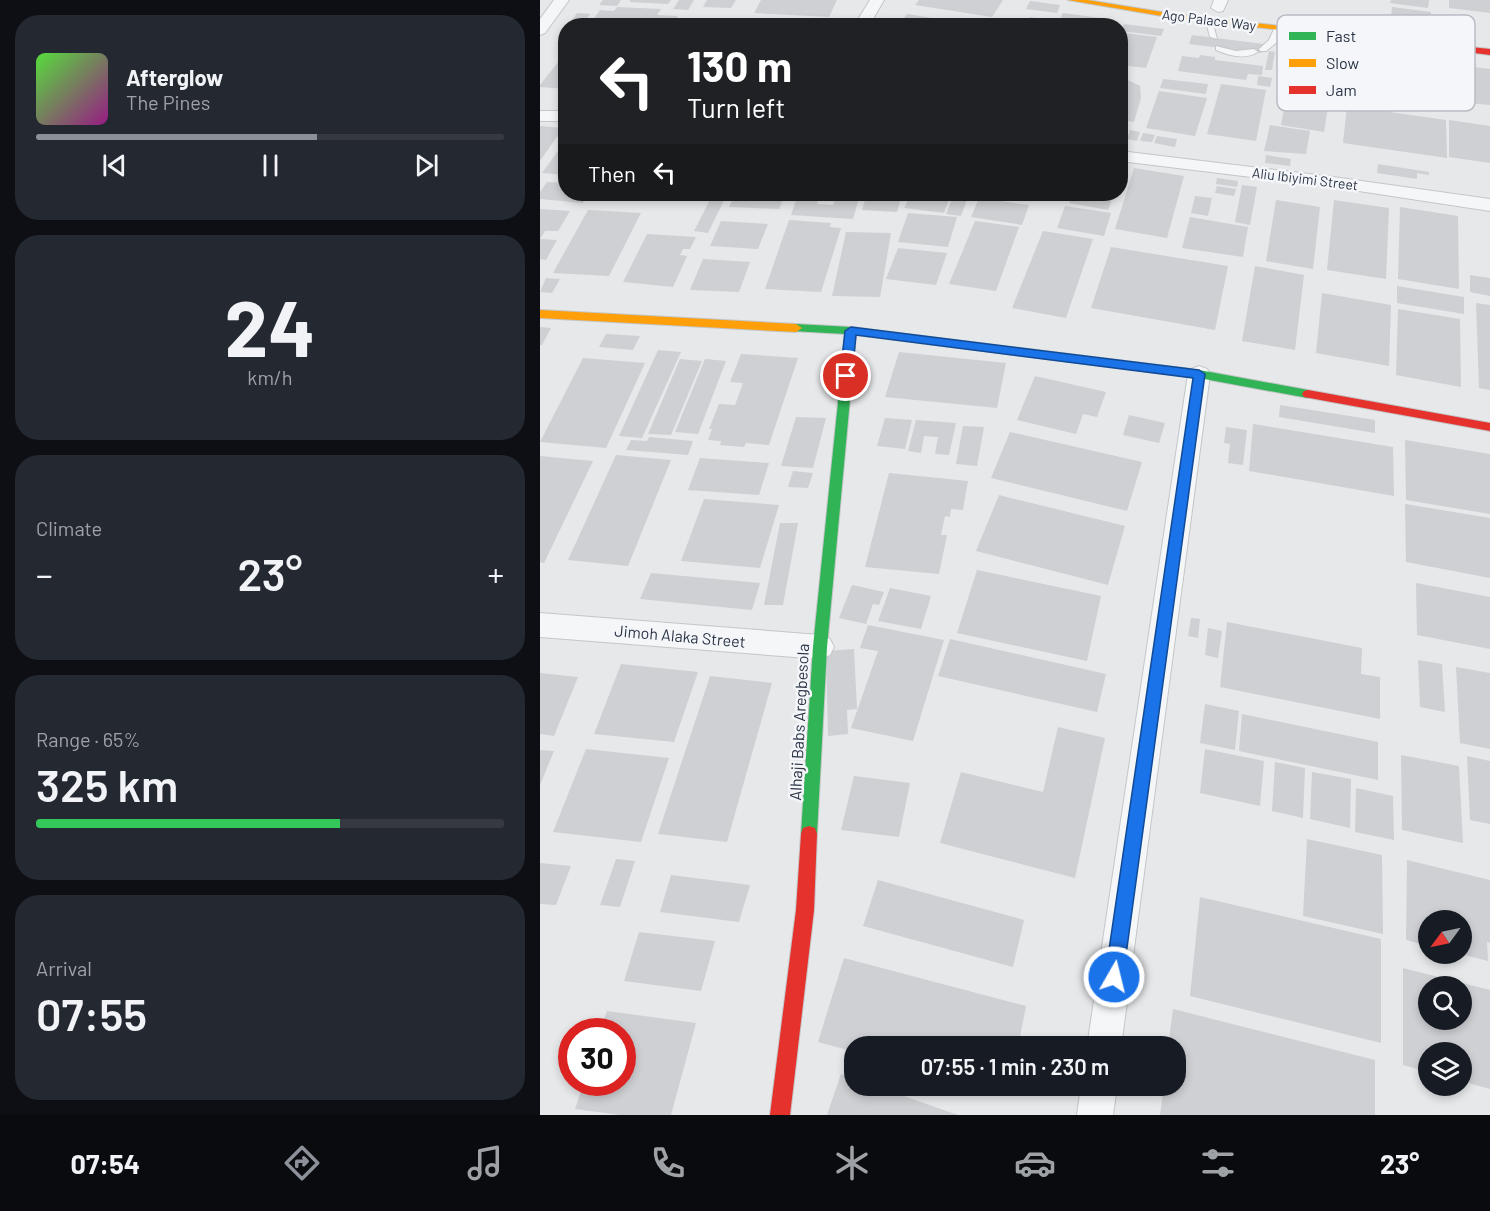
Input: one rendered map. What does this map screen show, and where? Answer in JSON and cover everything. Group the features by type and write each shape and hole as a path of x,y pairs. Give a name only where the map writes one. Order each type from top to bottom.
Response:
{"street":[{"path":"540,30 562,0"},
{"path":"866,18 877,0"},
{"name":"Ago Palace Way","path":"1072,0 1208,21 1277,29"},
{"name":"Ago Palace Way","path":"1160,0 1219,4 1304,15"},
{"name":"Ago Palace Way","path":"1475,37 1490,39"},
{"name":"Ago Palace Way","path":"1475,50 1490,52"},
{"path":"540,116 558,116"},
{"name":"Aliu Ibiyimi Street","path":"1128,157 1326,181 1490,205"},
{"path":"540,314 851,331 1199,374 1490,427"},
{"name":"Alhaji Babs Aregbesola","path":"780,1115 805,910 820,647 851,331"},
{"path":"1106,1036 1199,374"},
{"name":"Jimoh Alaka Street","path":"540,625 820,647"},
{"path":"1095,1115 1098,1096"}],"lane":[{"path":"1208,21 1214,37"},
{"path":"1219,48 1248,55 1273,40 1277,31"}],"building":[{"path":"603,0 621,0 617,6 599,5"},
{"path":"630,0 671,0 668,4 630,2"},
{"path":"679,0 694,0 688,10 673,9"},
{"path":"707,0 736,0 731,8 703,7"},
{"path":"761,0 837,0 829,17 754,13"},
{"path":"919,0 1003,0 992,17 915,5"},
{"path":"1391,0 1429,0 1428,8 1390,3"},
{"path":"1449,0 1490,0 1490,13 1449,8"},
{"path":"1030,1 1060,5 1057,13 1026,9"},
{"path":"617,7 661,9 657,15 678,16 677,18 594,18 600,10 614,11"},
{"path":"1392,7 1431,12 1431,15 1391,15"},
{"path":"577,13 590,14 587,18 574,18"},
{"path":"1063,13 1101,18 1061,18"},
{"path":"907,14 932,18 904,18"},
{"path":"1128,24 1164,29 1161,36 1128,32"},
{"path":"1128,33 1157,37 1146,68 1128,66"},
{"path":"1192,35 1264,44 1262,53 1189,44"},
{"path":"1269,51 1275,52 1272,70 1265,70"},
{"path":"1200,55 1215,57 1215,60 1263,66 1262,75 1248,74 1246,80 1178,71 1182,56 1199,58"},
{"path":"558,62 558,88 540,87"},
{"path":"1475,67 1490,69 1490,105 1475,104"},
{"path":"1258,76 1272,78 1270,87 1257,85"},
{"path":"1163,79 1208,84 1206,94 1160,88"},
{"path":"1128,80 1140,86 1141,98 1134,122 1128,121"},
{"path":"1221,84 1266,90 1256,141 1207,134"},
{"path":"1159,91 1207,98 1195,136 1146,128"},
{"path":"1284,111 1327,111 1324,132 1281,125"},
{"path":"1346,111 1382,111 1446,120 1447,158 1343,143"},
{"path":"1449,120 1490,126 1490,163 1449,157"},
{"path":"1270,125 1310,131 1306,154 1264,151"},
{"path":"540,126 558,128 558,135 540,161"},
{"path":"1130,130 1140,132 1137,141 1128,139"},
{"path":"1143,133 1155,135 1152,142 1140,141"},
{"path":"1157,136 1177,139 1175,147 1154,143"},
{"path":"558,151 558,174 542,173"},
{"path":"1266,155 1291,159 1290,166 1265,163"},
{"path":"1378,164 1429,172 1429,175 1417,173 1417,179 1377,173"},
{"path":"1134,168 1184,176 1167,238 1115,229 1124,201 1128,201 1128,187"},
{"path":"1217,178 1238,181 1237,187 1216,184"},
{"path":"547,182 558,183 558,201 540,199 540,192"},
{"path":"1242,185 1257,187 1250,225 1235,222"},
{"path":"1217,186 1236,189 1234,196 1215,193"},
{"path":"1195,196 1212,198 1208,216 1191,213"},
{"path":"1276,200 1320,207 1313,269 1266,261"},
{"path":"1334,200 1389,208 1386,279 1327,270"},
{"path":"562,201 584,201 583,203"},
{"path":"709,201 724,201 708,233 694,231"},
{"path":"732,201 782,201 779,209 729,207"},
{"path":"796,201 818,201 817,204 833,205 834,201 858,201 853,219 791,215"},
{"path":"865,201 900,201 897,212 862,210"},
{"path":"908,201 948,201 944,213 904,208"},
{"path":"951,201 966,201 961,216 946,214"},
{"path":"978,201 1029,205 1022,225 971,217"},
{"path":"1070,201 1111,201 1108,210 1069,203"},
{"path":"1065,206 1111,213 1104,236 1057,228"},
{"path":"1400,207 1458,216 1459,289 1398,279"},
{"path":"540,209 570,211 558,231 545,231 540,239"},
{"path":"588,210 641,213 609,276 553,273"},
{"path":"908,213 957,217 948,247 898,242"},
{"path":"1190,217 1248,227 1243,257 1182,248"},
{"path":"789,220 831,223 830,227 841,228 821,292 765,289"},
{"path":"721,221 768,224 758,249 710,246"},
{"path":"975,221 1019,227 996,291 949,284"},
{"path":"1043,231 1093,239 1066,318 1012,308"},
{"path":"846,232 891,233 880,297 832,296"},
{"path":"647,234 696,237 690,249 683,249 680,255 687,256 673,287 623,282"},
{"path":"540,239 557,240 546,260 540,259"},
{"path":"1111,247 1228,266 1215,330 1091,308"},
{"path":"898,248 947,253 936,285 886,279"},
{"path":"703,259 750,262 739,292 690,290"},
{"path":"1255,266 1304,275 1295,350 1242,341"},
{"path":"1470,275 1490,278 1490,296 1470,292"},
{"path":"546,278 560,279 552,293 540,292"},
{"path":"1397,286 1464,297 1464,314 1397,303"},
{"path":"1322,293 1391,305 1389,366 1316,353"},
{"path":"1476,303 1490,305 1490,390 1479,388"},
{"path":"1398,309 1460,319 1461,387 1396,375"},
{"path":"540,327 551,328 542,345 540,345"},
{"path":"606,334 640,336 633,350 599,347"},
{"path":"658,350 681,352 642,438 619,436"},
{"path":"899,352 1006,363 997,408 885,397"},
{"path":"741,354 798,358 769,445 746,443 744,447 720,445 721,441 708,440 712,429 709,429 719,404 735,405 743,383 730,382"},
{"path":"583,358 645,363 606,448 540,442"},
{"path":"680,359 702,361 671,435 648,434"},
{"path":"705,359 726,361 698,434 675,432"},
{"path":"1035,376 1106,392 1097,417 1083,414 1076,434 1017,420"},
{"path":"1280,405 1375,420 1375,433 1279,417"},
{"path":"1129,415 1165,423 1159,443 1123,435"},
{"path":"796,417 826,418 813,468 781,466"},
{"path":"885,418 912,420 905,449 877,446"},
{"path":"916,420 956,423 949,455 935,454 938,437 924,436 921,453 908,451"},
{"path":"1253,424 1393,447 1394,496 1249,471"},
{"path":"963,426 984,427 977,466 956,464"},
{"path":"1226,427 1247,430 1243,465 1228,463 1230,444 1224,443"},
{"path":"1010,432 1142,462 1127,511 991,478"},
{"path":"649,437 693,441 688,455 626,450 631,440 647,441"},
{"path":"1405,440 1490,454 1490,514 1406,500"},
{"path":"616,455 671,460 628,566 568,560"},
{"path":"540,456 593,461 544,563 540,562"},
{"path":"700,458 769,463 759,495 688,490"},
{"path":"793,471 813,473 808,488 788,487"},
{"path":"889,473 968,481 963,510 951,509 950,517 945,516 941,535 947,535 939,574 865,567"},
{"path":"999,495 1125,526 1108,585 976,551"},
{"path":"704,499 779,505 760,568 681,561"},
{"path":"1405,504 1490,518 1490,578 1406,562"},
{"path":"780,523 798,523 783,605 764,605"},
{"path":"977,570 1101,596 1087,661 957,633"},
{"path":"651,573 760,583 752,610 640,599"},
{"path":"1416,583 1490,597 1490,649 1417,635"},
{"path":"852,585 884,592 879,605 873,604 866,624 839,618"},
{"path":"890,588 931,596 921,629 878,621"},
{"path":"1191,618 1200,619 1198,638 1188,636"},
{"path":"1227,622 1362,648 1361,674 1380,677 1380,719 1220,687"},
{"path":"868,625 944,640 913,741 851,728 878,651 860,648"},
{"path":"1208,628 1222,631 1218,658 1205,655"},
{"path":"950,639 1106,674 1097,712 938,676"},
{"path":"854,649 857,709 847,710 848,734 828,736 826,651"},
{"path":"1418,660 1442,664 1445,712 1420,707"},
{"path":"621,664 698,672 674,742 594,734"},
{"path":"1456,667 1490,673 1490,749 1460,743"},
{"path":"540,673 578,677 554,736 540,734"},
{"path":"710,676 772,683 727,842 658,834"},
{"path":"1205,704 1239,711 1235,750 1200,743"},
{"path":"1242,714 1378,742 1378,780 1239,751"},
{"path":"1058,727 1105,738 1075,878 940,843 961,772 1043,792"},
{"path":"586,749 669,758 641,842 553,832"},
{"path":"1205,749 1264,761 1260,806 1200,793"},
{"path":"540,750 554,751 540,785"},
{"path":"1401,755 1459,766 1463,843 1402,830"},
{"path":"1467,756 1490,761 1490,824 1470,820"},
{"path":"1275,762 1305,768 1303,818 1272,811"},
{"path":"1312,772 1351,779 1350,828 1310,819"},
{"path":"854,776 910,783 899,837 841,830"},
{"path":"1356,788 1393,796 1394,840 1355,832"},
{"path":"1307,839 1382,855 1383,934 1303,916"},
{"path":"616,859 635,861 620,907 600,905"},
{"path":"1407,860 1490,880 1488,961 1472,957 1472,910 1418,910 1418,943 1406,940"},
{"path":"540,863 571,866 556,905 540,904"},
{"path":"671,875 750,885 739,922 660,912"},
{"path":"878,880 1024,920 1013,967 863,926"},
{"path":"1200,897 1381,939 1381,1043 1190,996"},
{"path":"639,932 715,941 701,991 624,981"},
{"path":"844,958 1026,1006 1020,1036 844,1036 844,1049 818,1042"},
{"path":"1403,968 1435,976 1418,976 1418,1030 1472,1030 1472,985 1490,990 1490,1089 1472,1084 1472,1042 1418,1042 1418,1069 1403,1065"},
{"path":"1173,1009 1375,1060 1375,1115 1160,1115 1163,1096 1186,1096 1186,1036 1169,1036"},
{"path":"607,1011 696,1023 671,1115 620,1115 575,1109 580,1096 636,1096 636,1018 605,1018"},
{"path":"841,1074 844,1075 844,1096 904,1096 958,1115 827,1115"}],"traffic: fast":[{"path":"796,328 851,331 1199,374 1308,394"},
{"path":"809,834 820,647 851,331"}],"traffic: slow":[{"path":"1072,0 1174,16 1277,28"},
{"path":"540,314 796,328"}],"traffic: jam":[{"path":"1475,50 1490,52"},
{"path":"1308,394 1490,427"},
{"path":"780,1115 805,910 809,834"}],"route":[{"path":"846,376 851,331 1199,374 1114,977"}]}
